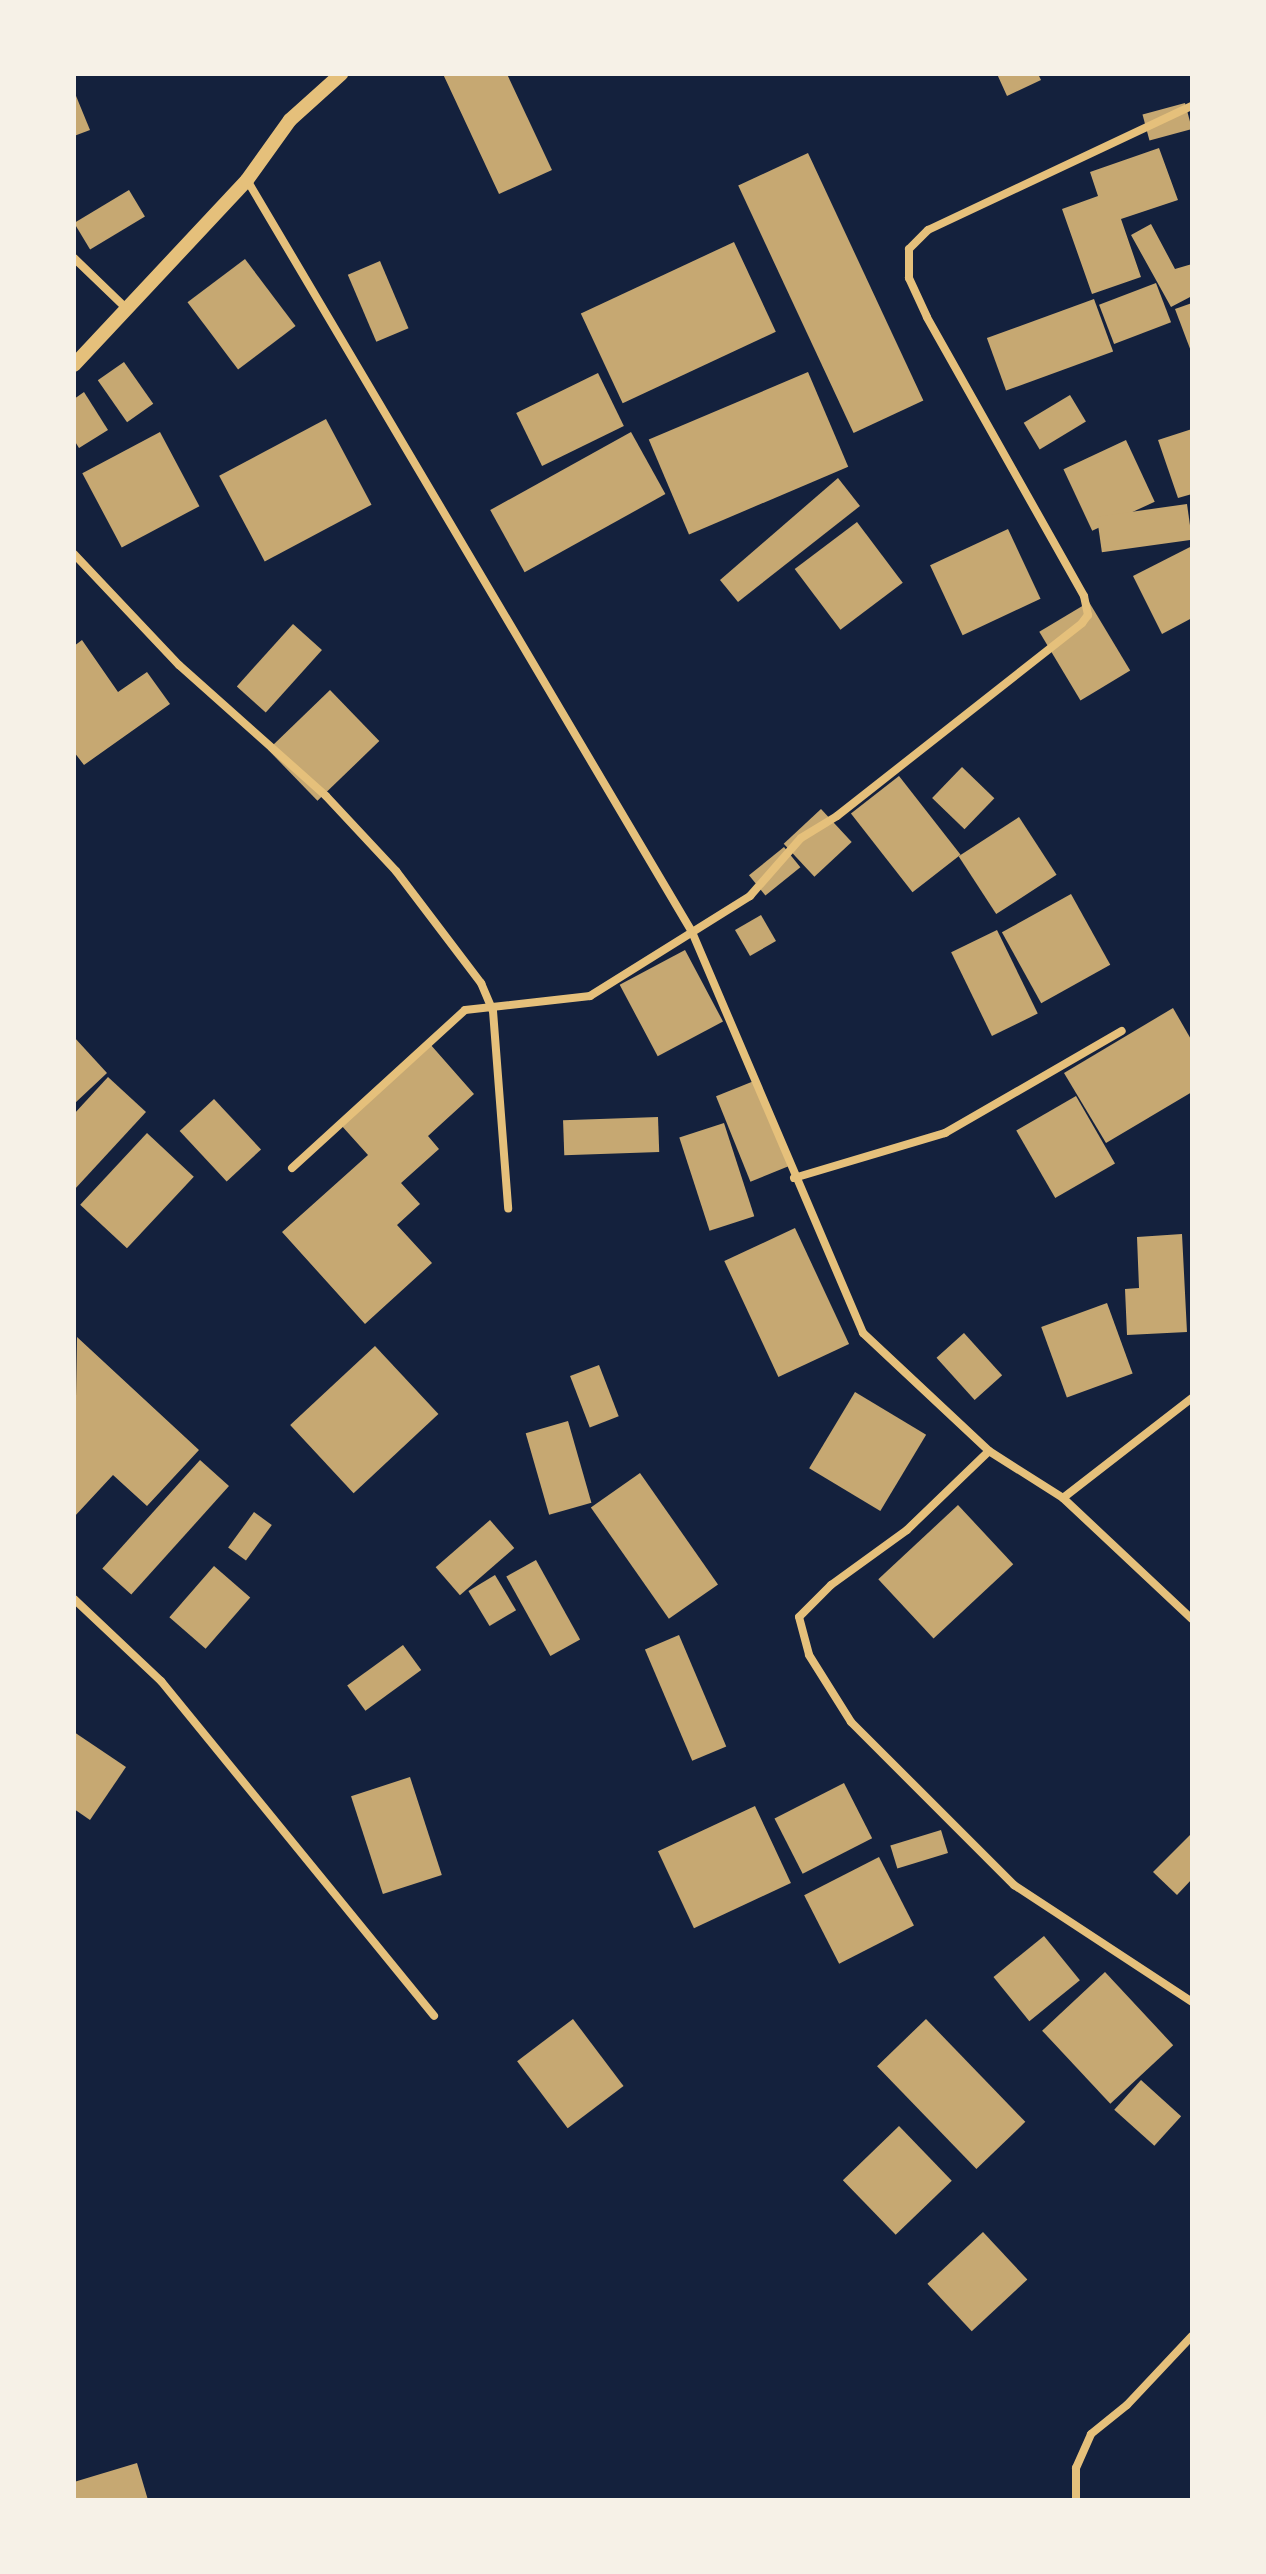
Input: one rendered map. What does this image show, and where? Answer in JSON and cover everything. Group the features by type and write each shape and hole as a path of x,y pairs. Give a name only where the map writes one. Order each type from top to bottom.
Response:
{"street":[{"path":"74,365 247,180 290,120 341,74"},
{"path":"292,1168 444,1025 465,1010 493,1011 590,996 606,981 750,896 801,838 837,816 1088,615 1084,596 927,317 909,278 909,249 928,230 1192,106"},
{"path":"247,180 692,932 747,1051 794,1178 863,1333 989,1451 1063,1498 1192,1619"},
{"path":"74,258 128,309"},
{"path":"74,554 179,665 326,796 396,871 481,983 493,1011 508,1208"},
{"path":"794,1178 945,1133 1122,1031"},
{"path":"1063,1498 1192,1398"},
{"path":"989,1451 907,1530 831,1585 799,1617 809,1655 851,1722 1014,1885 1192,2002"},
{"path":"74,1599 161,1681 434,2016"},
{"path":"1076,2500 1076,2468 1091,2434 1127,2405 1192,2336"}],"building":[{"path":"443,74 507,74 552,170 499,194"},
{"path":"997,74 1038,74 1041,80 1007,96"},
{"path":"74,91 90,130 74,136"},
{"path":"1185,103 1192,129 1149,140 1142,114"},
{"path":"1159,148 1178,200 1121,219 1141,277 1092,294 1062,209 1098,196 1090,172"},
{"path":"808,153 923,400 854,433 738,186"},
{"path":"129,190 145,217 90,250 74,223"},
{"path":"1151,224 1175,269 1192,264 1192,296 1171,307 1131,235"},
{"path":"734,242 776,332 623,403 581,313"},
{"path":"245,259 296,326 238,369 187,302"},
{"path":"380,261 409,328 376,342 348,275"},
{"path":"1156,283 1171,322 1114,344 1099,305"},
{"path":"1094,299 1113,352 1006,391 987,338"},
{"path":"1192,303 1192,354 1175,309"},
{"path":"124,362 153,404 127,422 98,380"},
{"path":"808,372 848,467 689,534 649,440"},
{"path":"598,373 624,426 542,466 516,413"},
{"path":"84,392 108,430 79,448 74,440 74,399"},
{"path":"1070,395 1086,422 1040,449 1024,423"},
{"path":"326,419 372,505 265,561 219,476"},
{"path":"1192,429 1192,494 1178,498 1158,440"},
{"path":"160,432 199,506 122,547 82,473"},
{"path":"631,432 665,494 525,572 490,510"},
{"path":"1126,440 1155,502 1092,531 1063,469"},
{"path":"838,478 860,506 738,602 720,580"},
{"path":"1187,504 1192,540 1102,552 1097,517"},
{"path":"857,522 903,583 840,630 795,569"},
{"path":"1008,529 1041,599 963,635 930,565"},
{"path":"1192,546 1192,618 1162,634 1133,576"},
{"path":"1089,602 1130,671 1080,700 1039,632"},
{"path":"293,624 322,650 266,713 237,686"},
{"path":"82,640 118,692 147,672 170,704 84,765 74,752 74,646"},
{"path":"330,690 379,741 317,801 268,750"},
{"path":"962,767 994,798 964,829 932,798"},
{"path":"899,776 961,855 912,892 851,814"},
{"path":"821,809 852,842 814,877 784,844"},
{"path":"1019,817 1057,875 996,914 959,856"},
{"path":"784,847 800,867 765,896 749,875"},
{"path":"1071,894 1110,965 1041,1003 1002,932"},
{"path":"761,915 776,941 750,956 735,930"},
{"path":"997,930 1038,1014 992,1036 951,952"},
{"path":"685,950 723,1022 658,1056 620,985"},
{"path":"1173,1008 1192,1041 1192,1092 1106,1143 1064,1073"},
{"path":"74,1037 107,1073 74,1104"},
{"path":"430,1044 474,1094 428,1136 439,1149 401,1183 420,1204 397,1225 432,1263 365,1324 282,1232 368,1155 341,1125"},
{"path":"108,1077 146,1112 74,1190 74,1114"},
{"path":"754,1081 788,1166 750,1182 716,1096"},
{"path":"1076,1096 1115,1164 1055,1198 1016,1130"},
{"path":"214,1099 261,1149 227,1182 180,1131"},
{"path":"658,1117 659,1152 564,1155 563,1120"},
{"path":"724,1123 754,1216 710,1231 679,1138"},
{"path":"147,1133 194,1177 127,1248 80,1205"},
{"path":"795,1228 849,1344 778,1377 724,1261"},
{"path":"1182,1234 1187,1332 1127,1335 1125,1289 1139,1288 1137,1237"},
{"path":"1107,1303 1133,1373 1067,1397 1041,1327"},
{"path":"964,1333 1002,1375 975,1400 937,1358"},
{"path":"77,1337 199,1450 147,1506 113,1475 74,1517"},
{"path":"375,1346 438,1414 354,1493 290,1425"},
{"path":"599,1365 619,1416 590,1427 570,1376"},
{"path":"855,1392 926,1435 880,1511 809,1468"},
{"path":"568,1421 591,1503 549,1515 526,1433"},
{"path":"200,1460 229,1486 131,1595 102,1568"},
{"path":"640,1473 718,1584 669,1619 591,1507"},
{"path":"958,1505 1013,1564 934,1639 878,1579"},
{"path":"254,1512 272,1525 246,1561 228,1548"},
{"path":"490,1520 514,1548 460,1595 436,1567"},
{"path":"536,1560 580,1640 550,1656 506,1576"},
{"path":"214,1566 250,1597 206,1649 169,1617"},
{"path":"495,1575 516,1610 490,1626 468,1591"},
{"path":"679,1635 726,1746 692,1761 645,1649"},
{"path":"403,1645 421,1670 365,1711 347,1686"},
{"path":"74,1732 126,1767 90,1820 74,1809"},
{"path":"410,1777 442,1875 383,1894 351,1796"},
{"path":"844,1783 872,1838 803,1874 775,1818"},
{"path":"755,1806 791,1883 694,1928 658,1851"},
{"path":"941,1830 948,1853 897,1868 890,1845"},
{"path":"1190,1835 1192,1879 1177,1895 1153,1872"},
{"path":"879,1857 914,1926 839,1964 804,1895"},
{"path":"1044,1936 1080,1980 1029,2021 993,1977"},
{"path":"1105,1972 1173,2045 1110,2104 1042,2031"},
{"path":"573,2019 624,2086 568,2128 517,2061"},
{"path":"926,2019 1025,2122 976,2169 877,2066"},
{"path":"1141,2080 1181,2116 1154,2146 1114,2110"},
{"path":"899,2126 952,2181 896,2235 843,2180"},
{"path":"983,2232 1027,2280 972,2331 927,2284"},
{"path":"137,2463 148,2500 74,2500 74,2482"}]}
